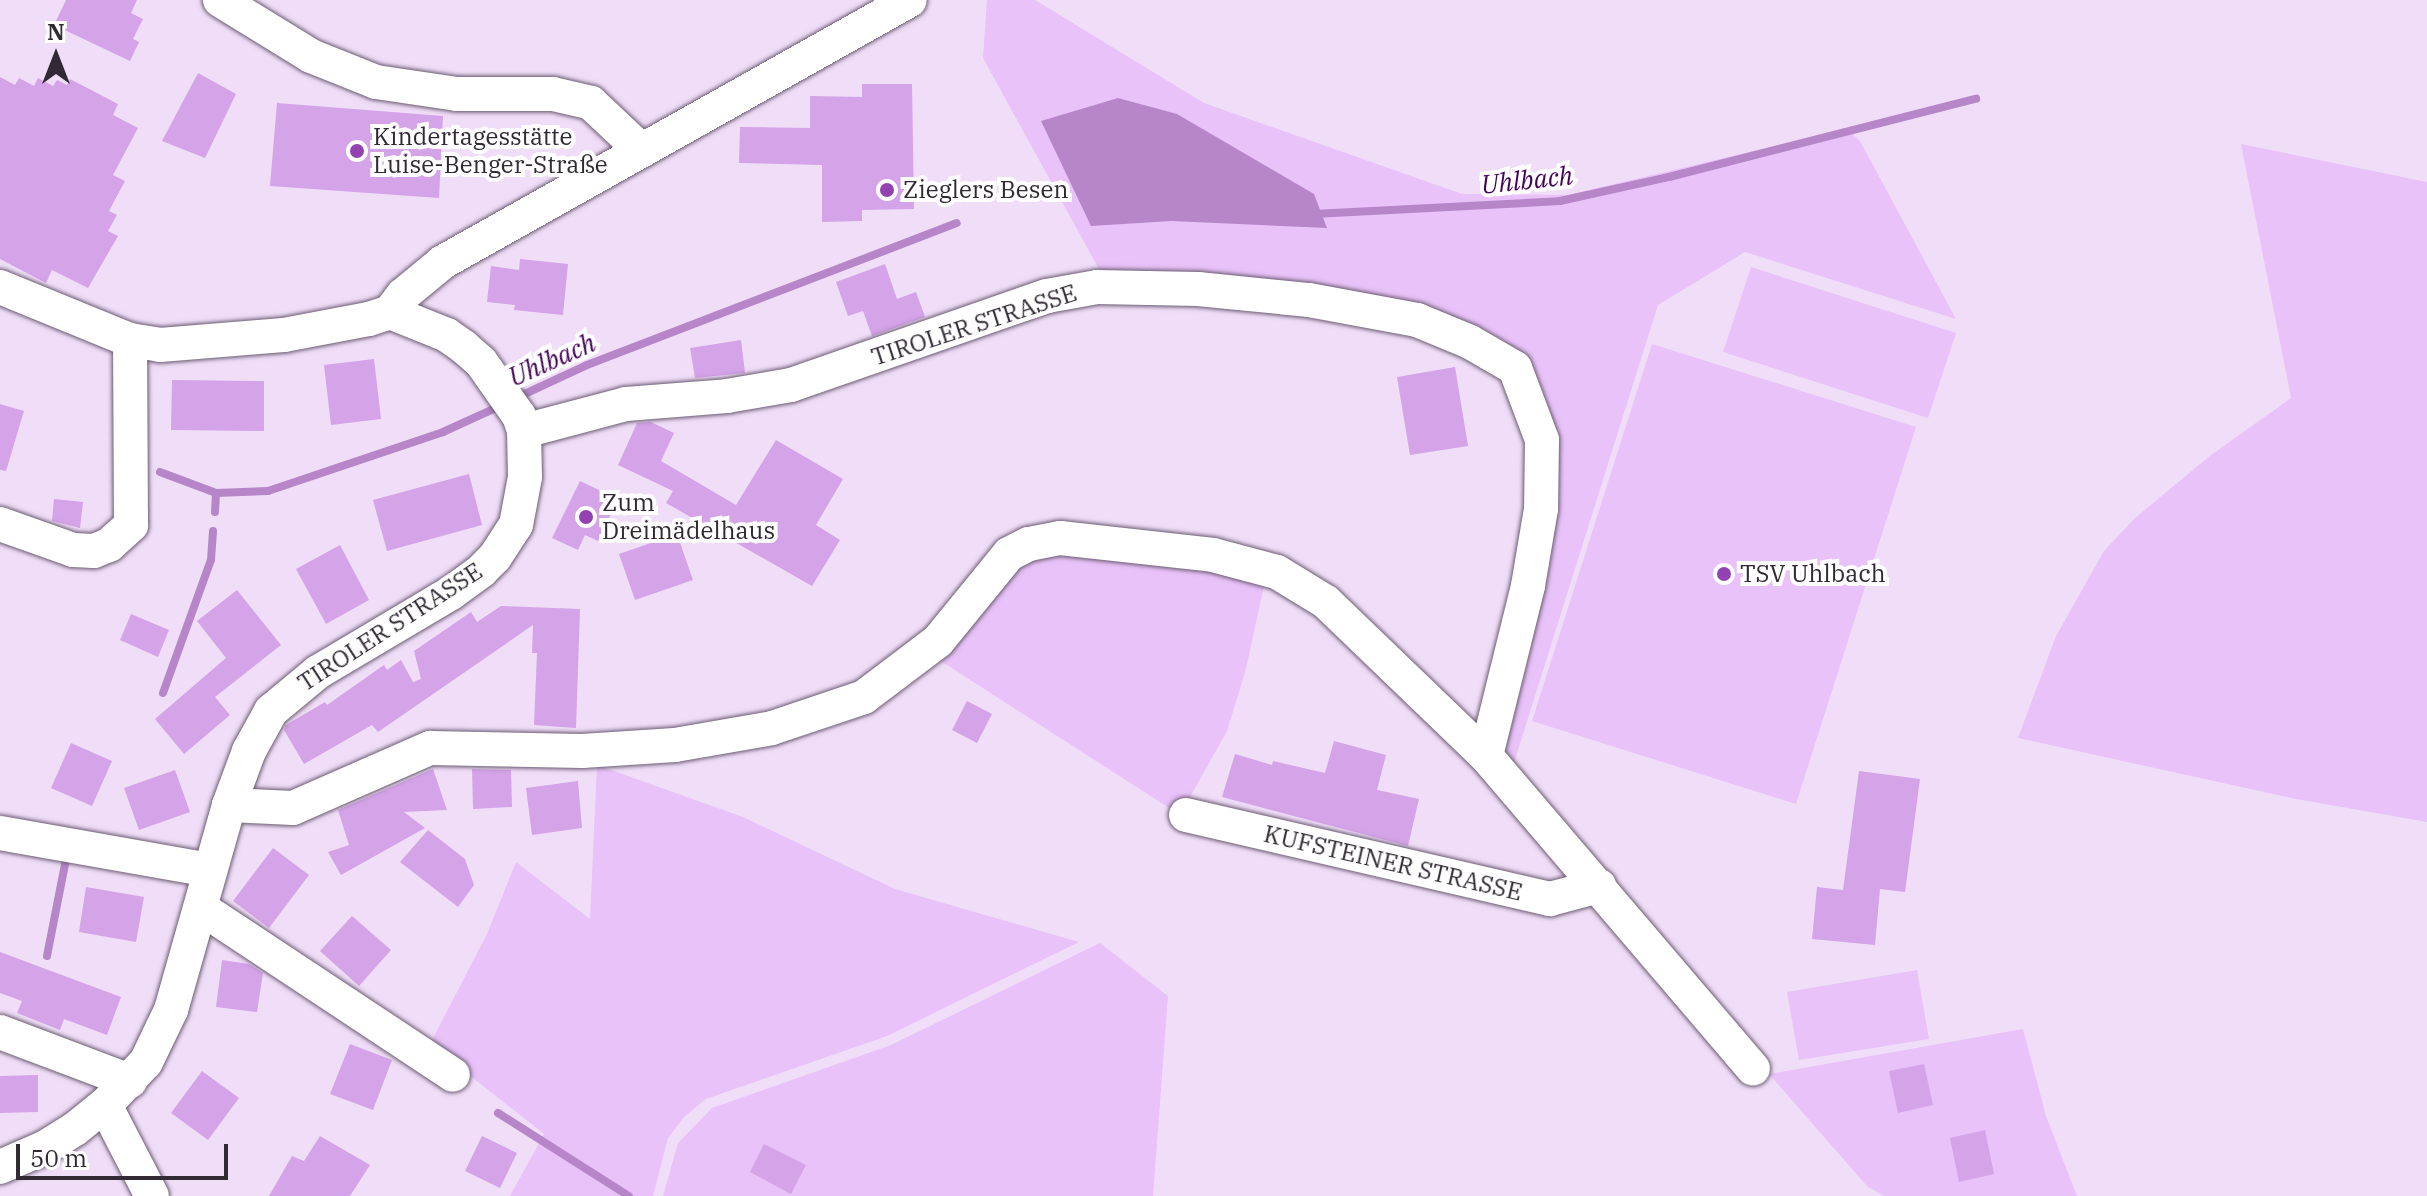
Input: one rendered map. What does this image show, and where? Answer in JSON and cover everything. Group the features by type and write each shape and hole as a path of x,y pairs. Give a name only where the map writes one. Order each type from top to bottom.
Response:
{"street":[{"path":"220,0 311,56 376,82 457,94 553,94 591,103 641,150"},
{"path":"390,312 403,295 443,262 910,0"},
{"path":"0,287 130,340 160,345 238,340 326,329 390,312 447,335 464,347 500,386 521,424"},
{"name":"TIROLER STRASSE","path":"0,1167 46,1147 105,1105 146,1062 171,1010 229,805 258,731 287,695 318,672 451,593 495,557 516,525 523,501 521,424 626,404 727,396 791,385 1047,296 1097,287 1198,289 1309,300 1417,320 1470,342 1515,368 1542,440 1541,509 1528,586 1486,756"},
{"path":"0,524 73,550 94,551 109,545 131,525 130,340"},
{"path":"229,805 293,808 430,748 582,751 675,745 772,728 864,697 938,641 1009,554 1029,544 1060,538 1213,555 1277,572 1326,602 1486,756 1753,1069"},
{"name":"KUFSTEINER STRASSE","path":"1186,815 1550,899 1599,886"},
{"path":"0,833 210,870"},
{"path":"201,908 453,1075"},
{"path":"0,1032 130,1081"},
{"path":"105,1105 152,1196"}],"shaded area":[{"path":"987,0 1035,0 1204,103 1462,194 1568,195 1847,129 1860,141 1956,319 1745,252 1658,305 1513,766 1496,747 1537,589 1525,359 1100,271 983,58"},
{"path":"1118,98 1177,114 1314,194 1327,228 1171,221 1091,226 1041,121"},
{"path":"2241,144 2427,182 2427,822 2296,799 2018,738 2056,636 2104,551 2135,518 2211,455 2291,398"},
{"path":"1751,267 1956,333 1928,418 1723,352"},
{"name":"TSV Uhlbach","path":"1652,344 1916,427 1796,804 1532,721"},
{"path":"1061,546 1265,581 1246,669 1227,731 1180,815 930,654 1015,560"},
{"path":"597,765 743,817 895,889 1079,942 887,1036 706,1099 684,1117 668,1138 653,1196 510,1196 544,1134 430,1044 487,934 516,862 590,919"},
{"path":"1100,943 1168,996 1153,1196 663,1196 678,1143 712,1108 891,1045"},
{"path":"1917,970 1929,1039 1799,1060 1787,992"},
{"path":"2023,1029 2046,1116 2077,1196 1884,1196 1867,1186 1769,1074"}],"building":[{"path":"66,0 137,0 131,13 143,19 133,39 139,42 130,61 54,25"},
{"path":"198,73 236,94 205,158 162,141"},
{"path":"0,77 15,85 19,78 34,86 38,78 53,86 57,80 67,85 70,79 118,104 113,115 138,128 113,175 125,181 109,211 117,215 108,231 118,236 88,288 52,270 46,283 0,259"},
{"path":"862,84 912,84 914,209 862,210 862,221 822,222 822,165 739,163 740,127 810,128 810,96 862,97"},
{"name":"Kindertagesstätte Luise-Benger-Straße","path":"277,103 443,116 439,198 270,186"},
{"path":"520,259 568,264 563,315 514,310 515,305 487,302 491,266 519,270"},
{"path":"885,264 897,299 916,292 925,317 872,336 863,311 848,316 836,282"},
{"path":"741,340 745,373 695,378 690,348"},
{"path":"374,359 381,419 331,425 324,365"},
{"path":"1455,367 1468,446 1410,455 1397,377"},
{"path":"172,380 264,381 264,431 171,430"},
{"path":"0,404 24,411 6,471 0,470"},
{"path":"651,422 674,433 661,461 736,505 776,440 843,479 816,525 840,540 812,586 666,503 673,491 618,465 637,423"},
{"path":"469,474 482,525 387,551 373,500"},
{"name":"Zum Dreimädelhaus","path":"580,481 618,499 598,541 585,535 578,550 552,538"},
{"path":"54,499 83,502 80,528 52,521"},
{"path":"677,534 693,580 635,600 619,554"},
{"path":"340,545 369,600 326,624 296,569"},
{"path":"237,590 281,645 215,697 230,715 184,754 155,719 226,658 197,621"},
{"path":"501,606 580,609 576,728 534,725 537,653 532,653 533,625 378,732 372,725 304,764 284,730 286,725 325,702 327,705 384,665 387,670 401,660 413,682 421,679 414,651 471,612 477,622"},
{"path":"131,614 169,630 158,657 120,640"},
{"path":"967,701 992,714 977,743 952,730"},
{"path":"1334,741 1386,755 1377,790 1419,799 1408,846 1222,797 1235,754 1272,765 1273,761 1325,773"},
{"path":"71,743 112,761 92,806 51,788"},
{"path":"433,769 447,810 404,812 425,828 341,875 328,852 349,845 338,810"},
{"path":"472,769 511,770 512,807 473,809"},
{"path":"175,770 190,812 139,830 124,788"},
{"path":"1859,771 1920,779 1905,892 1880,889 1875,945 1812,939 1817,887 1843,890"},
{"path":"578,781 582,828 532,835 526,788"},
{"path":"428,830 465,859 474,885 458,907 400,862"},
{"path":"273,848 309,875 269,928 233,901"},
{"path":"86,887 144,897 136,942 79,932"},
{"path":"352,916 391,950 359,986 320,951"},
{"path":"0,952 121,997 107,1035 64,1019 60,1030 17,1013 22,1001 0,993"},
{"path":"222,960 249,964 263,973 257,1012 216,1007"},
{"path":"350,1044 392,1060 373,1110 330,1094"},
{"path":"1924,1064 1933,1105 1898,1113 1889,1071"},
{"path":"202,1071 239,1098 208,1140 171,1113"},
{"path":"38,1075 38,1112 0,1113 0,1076"},
{"path":"1985,1130 1994,1174 1959,1182 1950,1138"},
{"path":"320,1136 370,1165 350,1196 269,1196 292,1156 304,1161"},
{"path":"482,1136 517,1153 500,1188 465,1171"},
{"path":"764,1144 806,1165 791,1194 750,1172"}],"waterway":[{"name":"Uhlbach","path":"1314,214 1560,201 1669,177 1976,99"},
{"name":"Uhlbach","path":"516,398 587,365 957,223"},
{"name":"Uhlbach","path":"160,472 216,493 268,491 443,432 500,406"},
{"path":"215,512 216,493"},
{"path":"163,693 211,560 213,531"},
{"path":"47,956 65,864"},
{"path":"498,1113 629,1196"}],"place":[{"name":"Kindertagesstätte Luise-Benger-Straße","path":"357,151"},
{"name":"Zieglers Besen","path":"887,190"},
{"name":"Zum Dreimädelhaus","path":"586,517"},
{"name":"TSV Uhlbach","path":"1724,574"}]}
